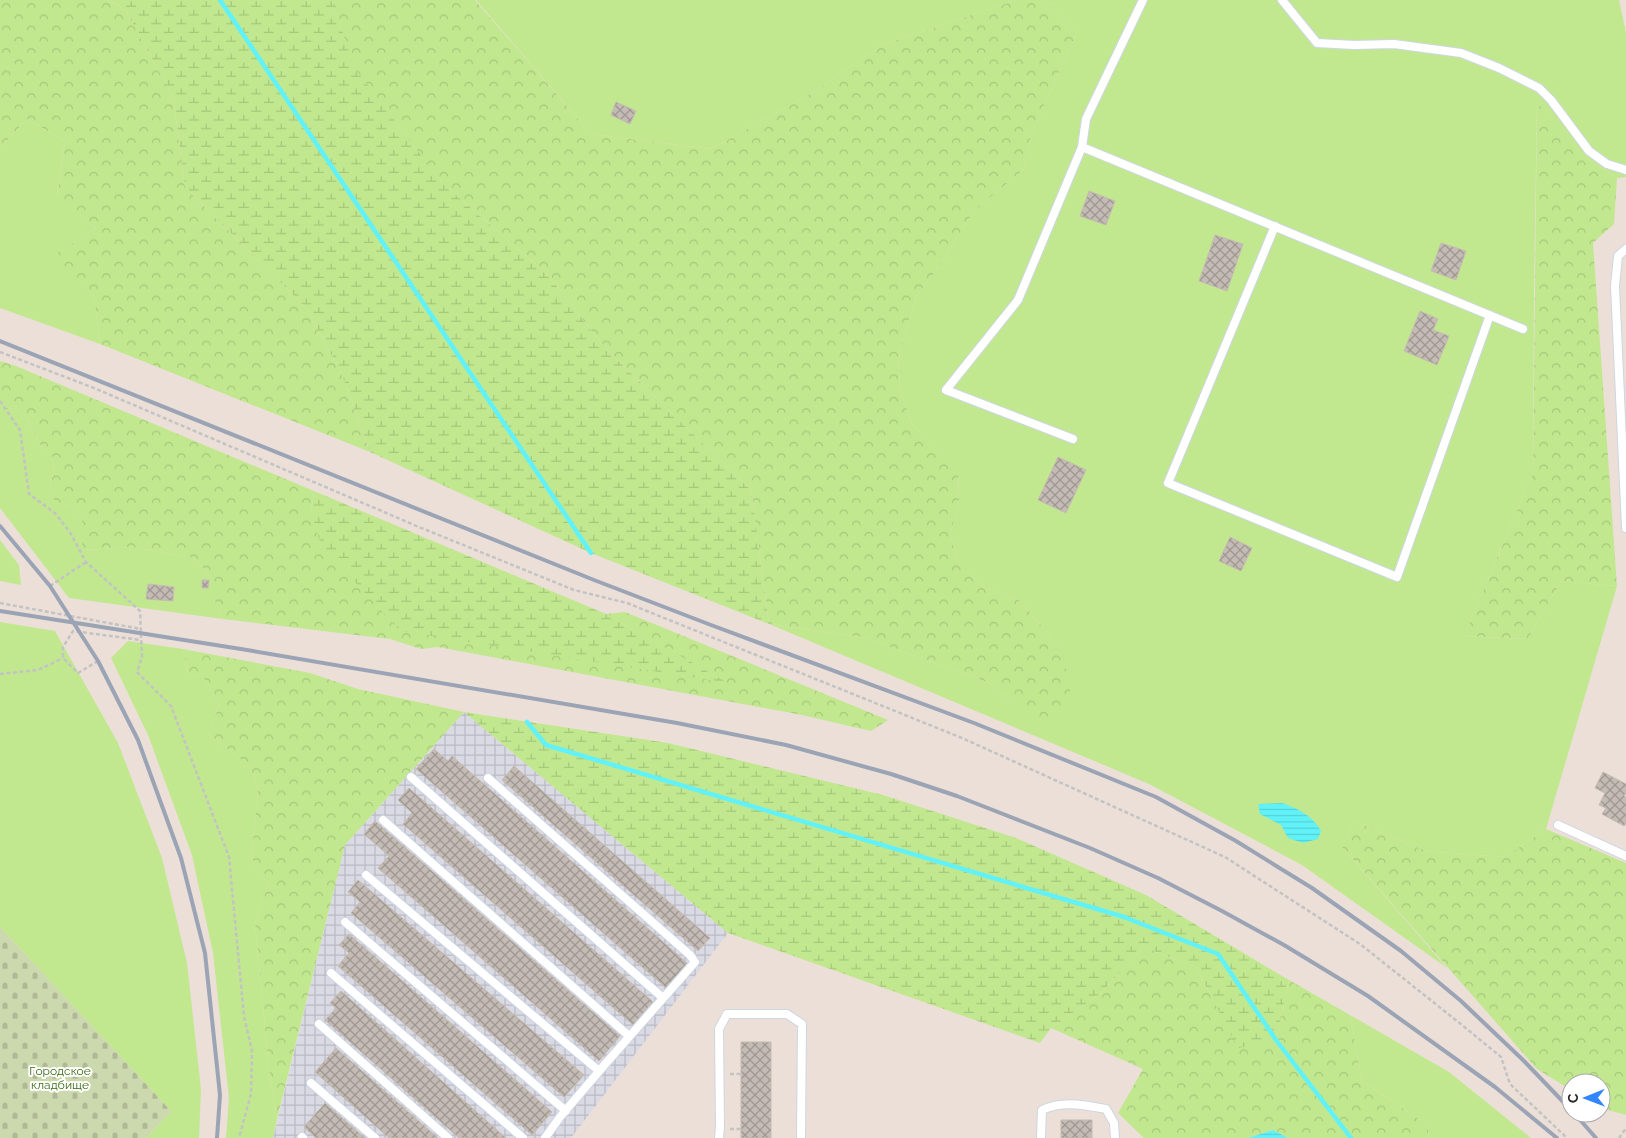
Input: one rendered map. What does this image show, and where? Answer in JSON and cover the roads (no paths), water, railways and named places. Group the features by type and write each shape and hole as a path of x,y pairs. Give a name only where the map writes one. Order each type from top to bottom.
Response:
{"lane":[{"path":"1073,439 946,390 1018,300 1082,147 1086,119 1143,0"},
{"path":"1282,0 1317,42 1354,45 1394,44 1461,53 1499,68 1539,88 1551,100 1589,151 1607,164 1626,170"},
{"path":"1082,147 1523,329"},
{"path":"1275,226 1168,483 1397,577 1490,315"},
{"path":"1626,249 1618,256 1615,286 1626,528"},
{"path":"411,777 663,998"},
{"path":"488,778 694,958 695,962 599,1071 545,1138"},
{"path":"383,820 629,1036"},
{"path":"1558,824 1626,856"},
{"path":"366,875 599,1071"},
{"path":"345,922 566,1111"},
{"path":"331,973 523,1138"},
{"path":"719,1138 719,1029 726,1014 750,1013 787,1014 802,1024 801,1138"},
{"path":"319,1024 448,1138"},
{"path":"312,1083 375,1138"},
{"path":"1041,1138 1042,1110 1050,1106 1066,1103 1106,1109 1114,1123 1115,1138"}],"water":[{"path":"1282,803 1299,810 1314,821 1321,831 1318,839 1303,843 1288,838 1281,825 1260,814 1258,804"},
{"path":"1273,1130 1288,1138 1248,1138"}],"waterway":[{"path":"220,0 591,553"},
{"path":"527,722 546,745 1124,917 1218,954 1276,1040 1351,1138"}],"railway":[{"path":"0,341 594,580 974,723 1156,797 1236,841 1312,888 1401,951 1461,1001 1523,1060 1561,1100"},
{"path":"0,526 50,586 98,661 138,740 181,858 205,953 220,1095 217,1138"},
{"path":"0,611 241,649 677,723 786,745 891,774 957,796 1090,848 1158,878 1284,945 1368,996 1495,1087 1557,1138"},
{"path":"1583,1123 1596,1138"}],"park label":[{"name":"Городское кладбище","path":"60,1078"}]}
